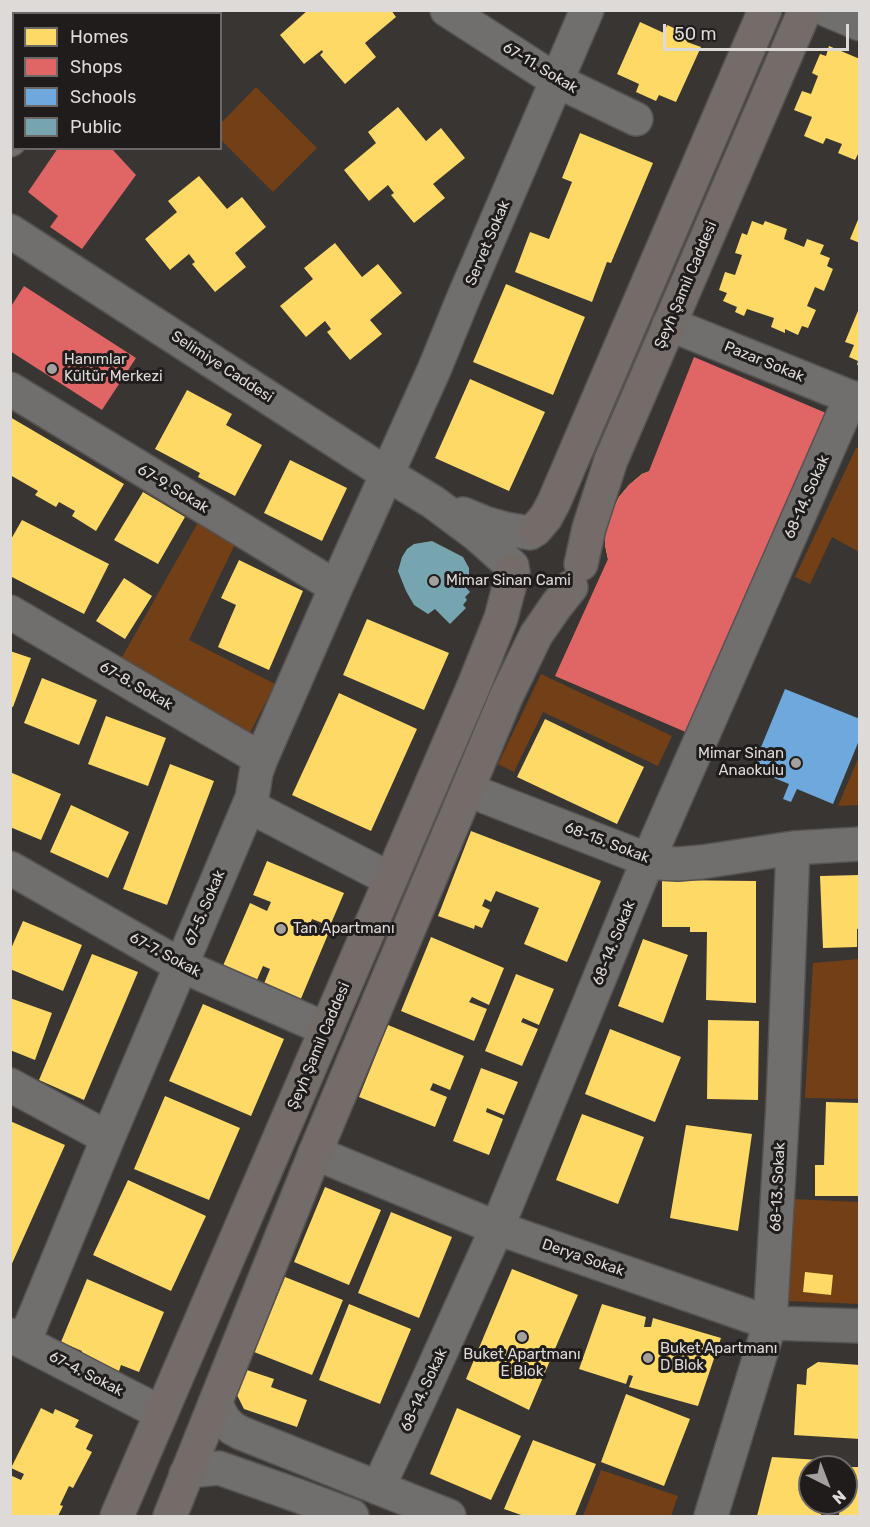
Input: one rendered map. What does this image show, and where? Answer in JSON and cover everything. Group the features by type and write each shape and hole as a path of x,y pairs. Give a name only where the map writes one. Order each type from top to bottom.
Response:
{"main road":[{"path":"533,531 546,517 554,502 765,10"},
{"name":"Şeyh Şamil Caddesi","path":"170,1516 315,1153 506,697 536,635 576,576 611,459 805,10"},
{"path":"512,569 521,587 537,596 555,596 567,591 576,576 579,552 573,541 564,533 553,529 533,531"},
{"name":"Şeyh Şamil Caddesi","path":"117,1516 475,683 501,618 517,544 533,531"}],"street":[{"name":"67-11. Sokak","path":"447,10 557,81 636,119"},
{"name":"Servet Sokak","path":"387,474 434,370 587,10"},
{"path":"827,10 860,24"},
{"name":"Selimiye Caddesi","path":"10,231 433,502 476,534 512,569"},
{"name":"Pazar Sokak","path":"669,324 855,399"},
{"name":"67-9. Sokak","path":"10,390 336,587"},
{"name":"68-14. Sokak","path":"378,1488 497,1228 648,860 855,399"},
{"name":"67-5. Sokak","path":"17,1339 108,1138 249,806 261,759 387,474"},
{"name":"Selimiye Caddesi","path":"433,502 485,523 506,529 533,531"},
{"name":"67-8. Sokak","path":"10,612 261,759"},
{"name":"68-15. Sokak","path":"468,790 648,860 678,864 793,848 860,844"},
{"path":"249,806 390,879"},
{"name":"68-13. Sokak","path":"711,1516 770,1323 783,1104 793,848"},
{"name":"67-7. Sokak","path":"10,868 180,965 326,1029"},
{"path":"10,1085 108,1138"},
{"name":"Derya Sokak","path":"315,1153 497,1228 770,1323 860,1326"},
{"name":"67-4. Sokak","path":"17,1339 161,1413"},
{"path":"214,1403 224,1420 241,1433 449,1516"},
{"path":"186,1474 219,1468 352,1516"}],"shaded area":[{"path":"256,87 317,148 273,192 222,141 222,122"},
{"path":"856,448 860,449 859,552 832,537 810,584 795,577"},
{"path":"200,519 238,538 189,640 275,684 248,737 117,666"},
{"path":"541,674 672,736 658,766 543,712 514,772 498,764"},
{"path":"859,756 859,805 838,806"},
{"path":"859,959 859,1099 805,1098 813,963"},
{"path":"792,1199 859,1202 859,1304 788,1301"},
{"path":"601,1470 678,1496 671,1516 583,1516"}],"building: Homes":[{"path":"10,10 27,10 26,12 12,12 11,50"},
{"path":"308,10 391,10 396,17 365,43 376,57 345,84 320,55 322,50 304,64 280,35"},
{"path":"640,22 664,33 667,25 690,35 687,42 701,47 676,102 659,95 656,101 636,92 639,84 617,74"},
{"path":"829,46 860,59 860,150 855,160 838,153 842,144 826,138 823,144 804,136 812,117 794,110 802,91 811,94 818,76 812,73 820,54 826,56"},
{"path":"398,107 426,141 441,128 465,158 433,184 445,198 414,223 391,195 394,193 388,185 369,201 344,170 376,143 368,132"},
{"path":"580,133 653,163 611,263 607,262 592,302 515,272 530,232 549,239 572,182 562,178"},
{"path":"199,176 227,209 242,197 266,227 235,253 246,267 215,292 192,264 195,262 189,254 170,270 145,239 177,212 168,201"},
{"path":"860,215 860,243 850,239"},
{"path":"752,221 763,225 765,221 787,229 784,239 804,247 807,239 824,245 820,254 830,258 827,266 833,269 824,291 815,287 807,306 816,310 808,328 802,326 798,335 785,329 785,333 771,327 774,318 747,309 744,316 735,312 737,307 723,301 727,293 719,290 725,272 735,275 742,255 735,253 742,233 747,235"},
{"path":"335,243 362,277 378,264 402,293 370,320 382,334 350,360 327,332 331,329 325,321 306,337 280,306 313,279 304,268"},
{"path":"506,284 585,317 553,395 473,362"},
{"path":"860,306 860,366 857,365 858,361 849,357 854,345 845,342"},
{"path":"470,379 545,412 509,491 435,458"},
{"path":"187,390 232,414 226,425 262,445 235,496 198,477 200,473 155,449"},
{"path":"10,417 124,484 96,531 72,516 75,511 59,502 56,507 35,495 38,491 10,475"},
{"path":"290,460 347,488 322,541 264,513"},
{"path":"654,470 664,474 669,484 668,511 662,530 651,548 639,561 626,568 615,567 608,559 605,545 610,516 619,497 629,485 642,474"},
{"path":"143,492 185,517 158,564 114,540"},
{"path":"22,520 109,564 84,614 10,576 10,541"},
{"path":"239,560 303,591 269,670 218,647 236,605 221,598"},
{"path":"124,578 152,596 125,639 96,621"},
{"path":"367,619 449,653 424,710 343,675"},
{"path":"10,651 31,658 13,707 10,706"},
{"path":"42,678 97,700 79,745 24,723"},
{"path":"339,693 417,729 371,831 292,795"},
{"path":"106,716 166,738 148,786 88,764"},
{"path":"545,719 644,767 617,824 517,777"},
{"path":"170,764 214,781 167,905 123,889"},
{"path":"10,772 61,794 41,840 10,827"},
{"path":"71,805 129,832 108,878 50,852"},
{"path":"471,831 601,881 567,962 524,944 539,908 496,891 491,902 485,899 482,906 490,910 482,928 475,925 474,929 438,916"},
{"name":"Tan Apartmanı","path":"267,861 344,893 330,926 312,919 310,924 329,932 300,1001 263,986 270,969 263,966 256,982 222,968 250,903 267,911 271,902 253,895"},
{"path":"860,875 860,928 857,929 857,947 823,948 820,876"},
{"path":"662,880 756,881 756,1003 706,1000 707,932 690,932 690,927 662,927"},
{"path":"23,921 82,945 63,991 10,969 10,951"},
{"path":"431,937 504,968 489,1005 472,997 469,1002 487,1009 474,1041 401,1011"},
{"path":"643,939 688,955 663,1023 618,1006"},
{"path":"92,954 138,972 84,1100 39,1080"},
{"path":"516,974 554,989 539,1025 523,1018 521,1022 538,1029 522,1066 485,1051"},
{"path":"10,998 52,1013 35,1060 10,1050"},
{"path":"203,1004 284,1039 251,1116 169,1081"},
{"path":"708,1020 759,1021 758,1100 707,1099"},
{"path":"388,1025 464,1056 450,1090 433,1083 430,1090 447,1097 435,1127 359,1097"},
{"path":"610,1029 681,1057 655,1122 585,1094"},
{"path":"481,1068 518,1082 504,1115 487,1108 486,1112 503,1119 489,1155 453,1141"},
{"path":"165,1096 240,1128 209,1200 134,1169"},
{"path":"826,1102 860,1103 860,1196 815,1196 815,1165 824,1165"},
{"path":"582,1114 644,1137 618,1204 556,1180"},
{"path":"10,1121 65,1145 10,1268"},
{"path":"686,1125 752,1134 738,1231 670,1218"},
{"path":"128,1180 206,1216 171,1291 93,1255"},
{"path":"325,1187 381,1210 349,1285 294,1262"},
{"path":"391,1212 452,1237 419,1318 358,1293"},
{"name":"Buket Apartmanı E Blok","path":"512,1269 578,1295 529,1410 466,1379"},
{"path":"805,1272 833,1275 831,1295 803,1292"},
{"path":"285,1277 343,1300 312,1375 254,1352"},
{"path":"87,1279 164,1312 139,1372 121,1365 119,1371 81,1355 82,1351 61,1342"},
{"path":"349,1304 411,1329 380,1404 319,1380"},
{"name":"Buket Apartmanı D Blok","path":"602,1304 646,1317 644,1327 651,1327 653,1318 721,1338 698,1406 629,1387 633,1376 629,1375 626,1384 579,1369"},
{"path":"818,1362 860,1365 860,1439 794,1435 797,1384 806,1385 807,1369"},
{"path":"247,1370 274,1379 271,1387 307,1400 297,1427 244,1409 236,1393"},
{"path":"626,1394 690,1419 664,1486 601,1462"},
{"path":"41,1408 53,1414 55,1409 79,1420 75,1427 93,1435 86,1449 92,1452 73,1488 69,1486 60,1505 63,1506 58,1516 10,1516 10,1475 21,1480 24,1474 11,1468"},
{"path":"457,1408 521,1436 491,1500 430,1474"},
{"path":"533,1440 596,1464 575,1516 524,1516 504,1509"},
{"path":"772,1457 798,1459 798,1515 821,1516 757,1516"},
{"path":"858,1467 860,1467 860,1516 839,1516 858,1515"}],"building: Shops":[{"path":"57,150 113,150 136,175 82,249 50,227 58,216 28,192"},
{"path":"24,286 136,358 102,410 10,351 10,308"},
{"path":"694,357 826,413 688,733 555,676 608,559 605,535 610,516 619,497 629,485 649,471"}],"building: Schools":[{"name":"Mimar Sinan Anaokulu","path":"785,689 860,719 860,738 833,804 797,789 791,802 783,799 789,784 752,769"}],"building: Public":[{"name":"Mimar Sinan Cami","path":"432,541 463,557 469,568 469,577 463,584 470,592 465,597 467,600 463,605 466,608 450,624 435,609 428,614 414,605 398,571 407,549 414,544"}],"place":[{"name":"Hanımlar Kültür Merkezi","path":"52,369"},
{"name":"Mimar Sinan Cami","path":"434,581"},
{"name":"Mimar Sinan Anaokulu","path":"796,763"},
{"name":"Tan Apartmanı","path":"281,929"},
{"name":"Buket Apartmanı E Blok","path":"522,1337"},
{"name":"Buket Apartmanı D Blok","path":"648,1358"}]}
